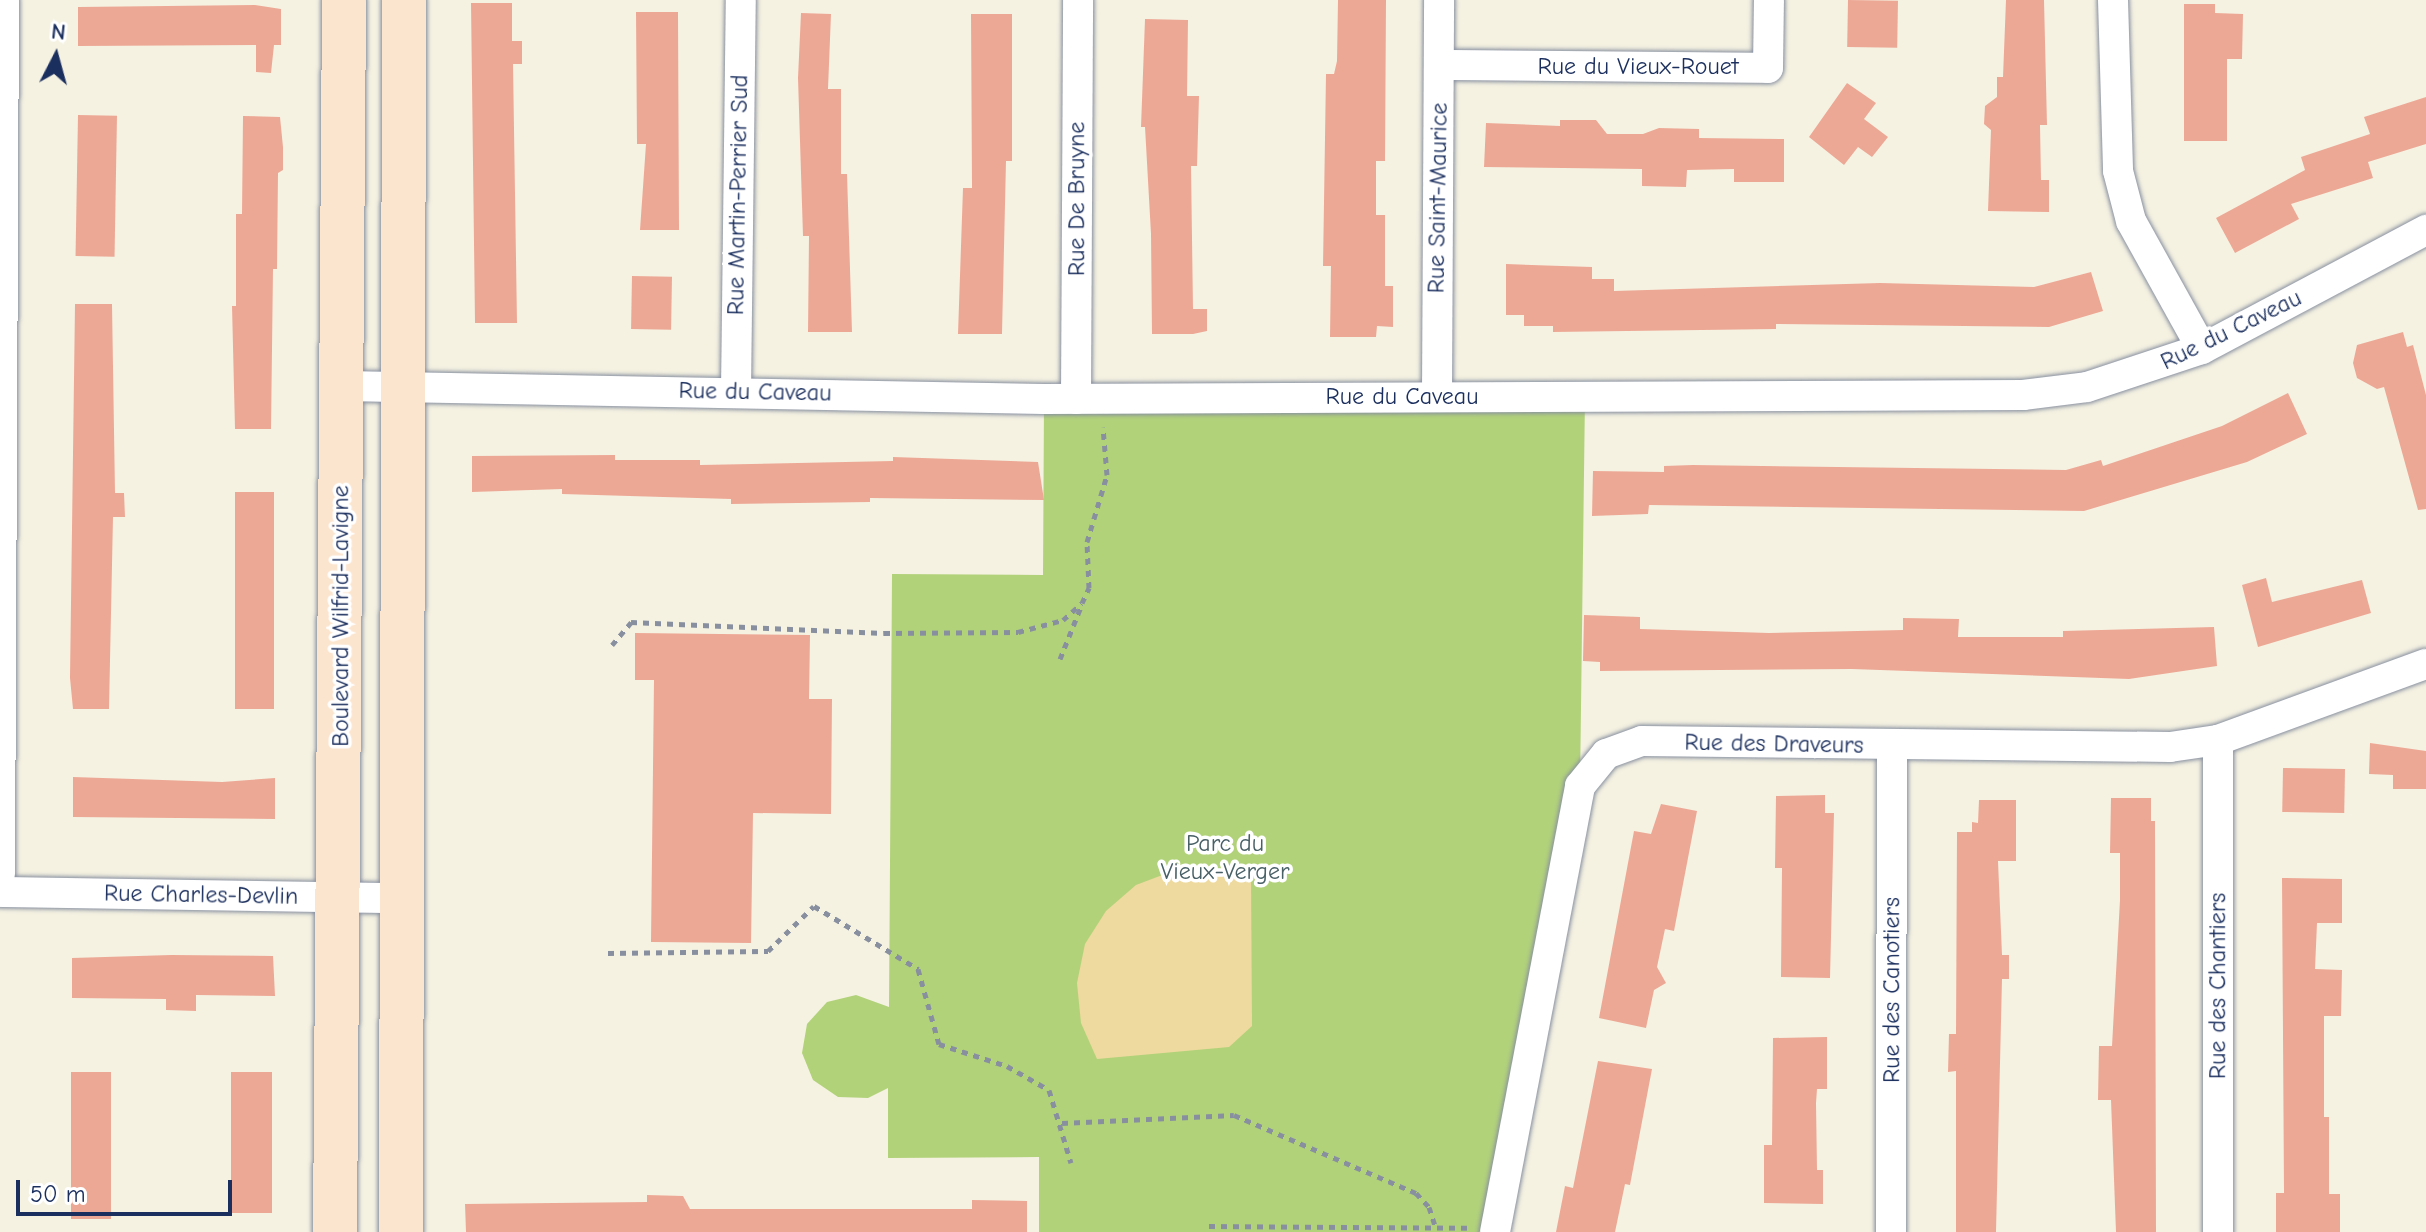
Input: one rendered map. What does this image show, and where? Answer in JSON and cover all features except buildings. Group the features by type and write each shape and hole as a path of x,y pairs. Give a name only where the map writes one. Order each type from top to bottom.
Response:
{"main road":[{"name":"Boulevard Wilfrid-Lavigne","path":"335,1232 340,897 344,0"},
{"path":"401,1232 404,0"}],"street":[{"path":"0,874 4,0"},
{"name":"Rue Martin-Perrier Sud","path":"736,391 741,0"},
{"name":"Rue De Bruyne","path":"1076,399 1078,0"},
{"name":"Rue Saint-Maurice","path":"1437,397 1439,0"},
{"name":"Rue du Vieux-Rouet","path":"1439,65 1768,68 1769,0"},
{"path":"2113,0 2118,171 2131,221 2202,349"},
{"name":"Rue du Caveau","path":"343,386 1076,399 2023,395 2087,387 2202,349 2426,230"},
{"name":"Rue des Draveurs","path":"1496,1231 1580,786 1606,754 1642,741 1892,747 2170,747 2218,740 2426,664"},
{"name":"Rue des Chantiers","path":"2218,740 2218,1232"},
{"name":"Rue des Canotiers","path":"1891,1232 1892,747"},
{"name":"Rue Charles-Devlin","path":"0,892 401,898"}],"path":[{"path":"1060,659 1089,588 1087,542 1107,475 1103,418"},
{"path":"612,645 631,622 884,633 1018,632 1063,620 1082,603"},
{"path":"608,953 768,951 814,906 918,969 939,1044 1007,1066 1049,1090 1062,1123 1071,1163"},
{"path":"1062,1123 1234,1115 1416,1193 1429,1207 1435,1226"},
{"path":"1209,1226 1435,1226 1496,1231"}],"green space":[{"name":"Parc du Vieux-Verger","path":"1585,396 1580,786 1495,1232 1039,1232 1039,1157 888,1158 888,1088 868,1098 838,1097 813,1080 802,1053 807,1024 827,1002 856,995 889,1007 892,574 1043,575 1044,399"}],"sand":[{"path":"1213,869 1251,880 1252,1026 1229,1047 1097,1059 1081,1023 1077,983 1085,944 1106,911 1136,885 1173,871"}]}
